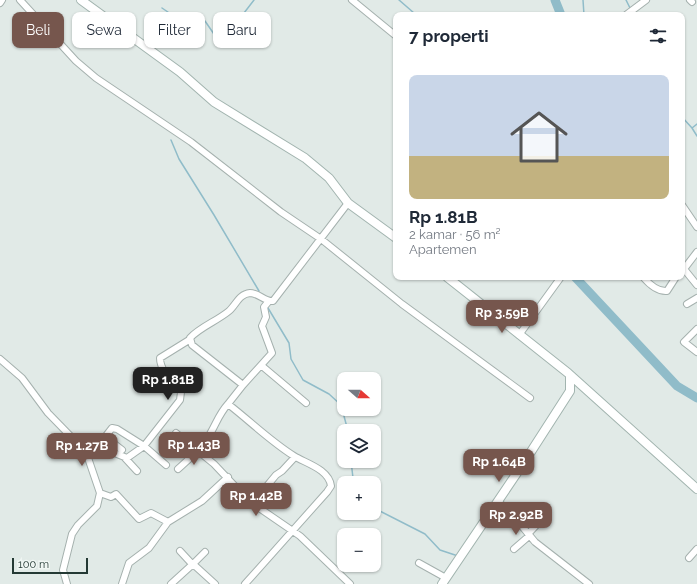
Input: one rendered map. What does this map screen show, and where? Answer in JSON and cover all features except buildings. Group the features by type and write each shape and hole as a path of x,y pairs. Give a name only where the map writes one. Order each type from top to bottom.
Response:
{"main road":[{"path":"81,0 180,72 214,102 315,165 337,187 348,203 393,236"},
{"path":"451,280 579,383 697,489"},
{"path":"570,376 570,392"},
{"path":"444,581 570,392 579,383"}],"street":[{"path":"20,0 76,61 96,78 191,142 281,212 321,239 408,309 530,398"},
{"path":"352,0 393,34"},
{"path":"630,12 646,0"},
{"path":"178,469 199,450 211,432 217,418 243,385 262,366 272,353 262,326 266,317 264,307 269,302 273,301 348,203"},
{"path":"685,209 697,226"},
{"path":"685,267 697,252"},
{"path":"685,272 697,285"},
{"path":"519,335 559,280"},
{"path":"646,280 651,285 662,291 667,291 674,280"},
{"path":"124,458 135,454 144,446 182,394 167,376 160,363 160,358 189,340 191,336 227,312 241,297 248,293 258,295 269,302"},
{"path":"688,304 697,298"},
{"path":"697,329 684,342 697,352"},
{"path":"189,340 192,345 243,385"},
{"path":"0,359 25,382 44,408 86,452 100,493 97,506 78,525 72,534 63,570 67,584"},
{"path":"262,366 306,403"},
{"path":"228,404 295,457 315,466 326,476 331,484 327,492 245,584"},
{"path":"122,450 105,436 114,427 144,446 166,465"},
{"path":"176,433 199,450 228,477 252,504 293,531 350,584"},
{"path":"88,456 107,450 124,458 137,471"},
{"path":"252,504 276,475 282,472 295,457"},
{"path":"122,584 129,563 149,548 168,522 202,500 228,477"},
{"path":"100,493 111,497 116,494 139,520 151,513 168,522"},
{"path":"498,502 516,519 534,542 580,582 589,584"},
{"path":"514,549 544,517"},
{"path":"689,558 697,549"},
{"path":"180,551 192,564 215,584"},
{"path":"170,584 205,552"},
{"path":"419,563 444,581"}],"waterway":[{"path":"162,8 181,21 205,21 216,37 227,35 254,0"},
{"path":"399,0 413,12"},
{"path":"555,0 560,12"},
{"path":"583,0 584,12"},
{"path":"626,0 631,10"},
{"path":"685,120 692,128 697,124"},
{"path":"692,128 697,136"},
{"path":"171,140 179,159 259,291"},
{"path":"578,280 677,386 697,398"},
{"path":"268,308 289,343 291,359 303,380 329,394 341,405 346,424"},
{"path":"352,468 353,476"},
{"path":"381,512 425,534 440,550 458,556"}]}
